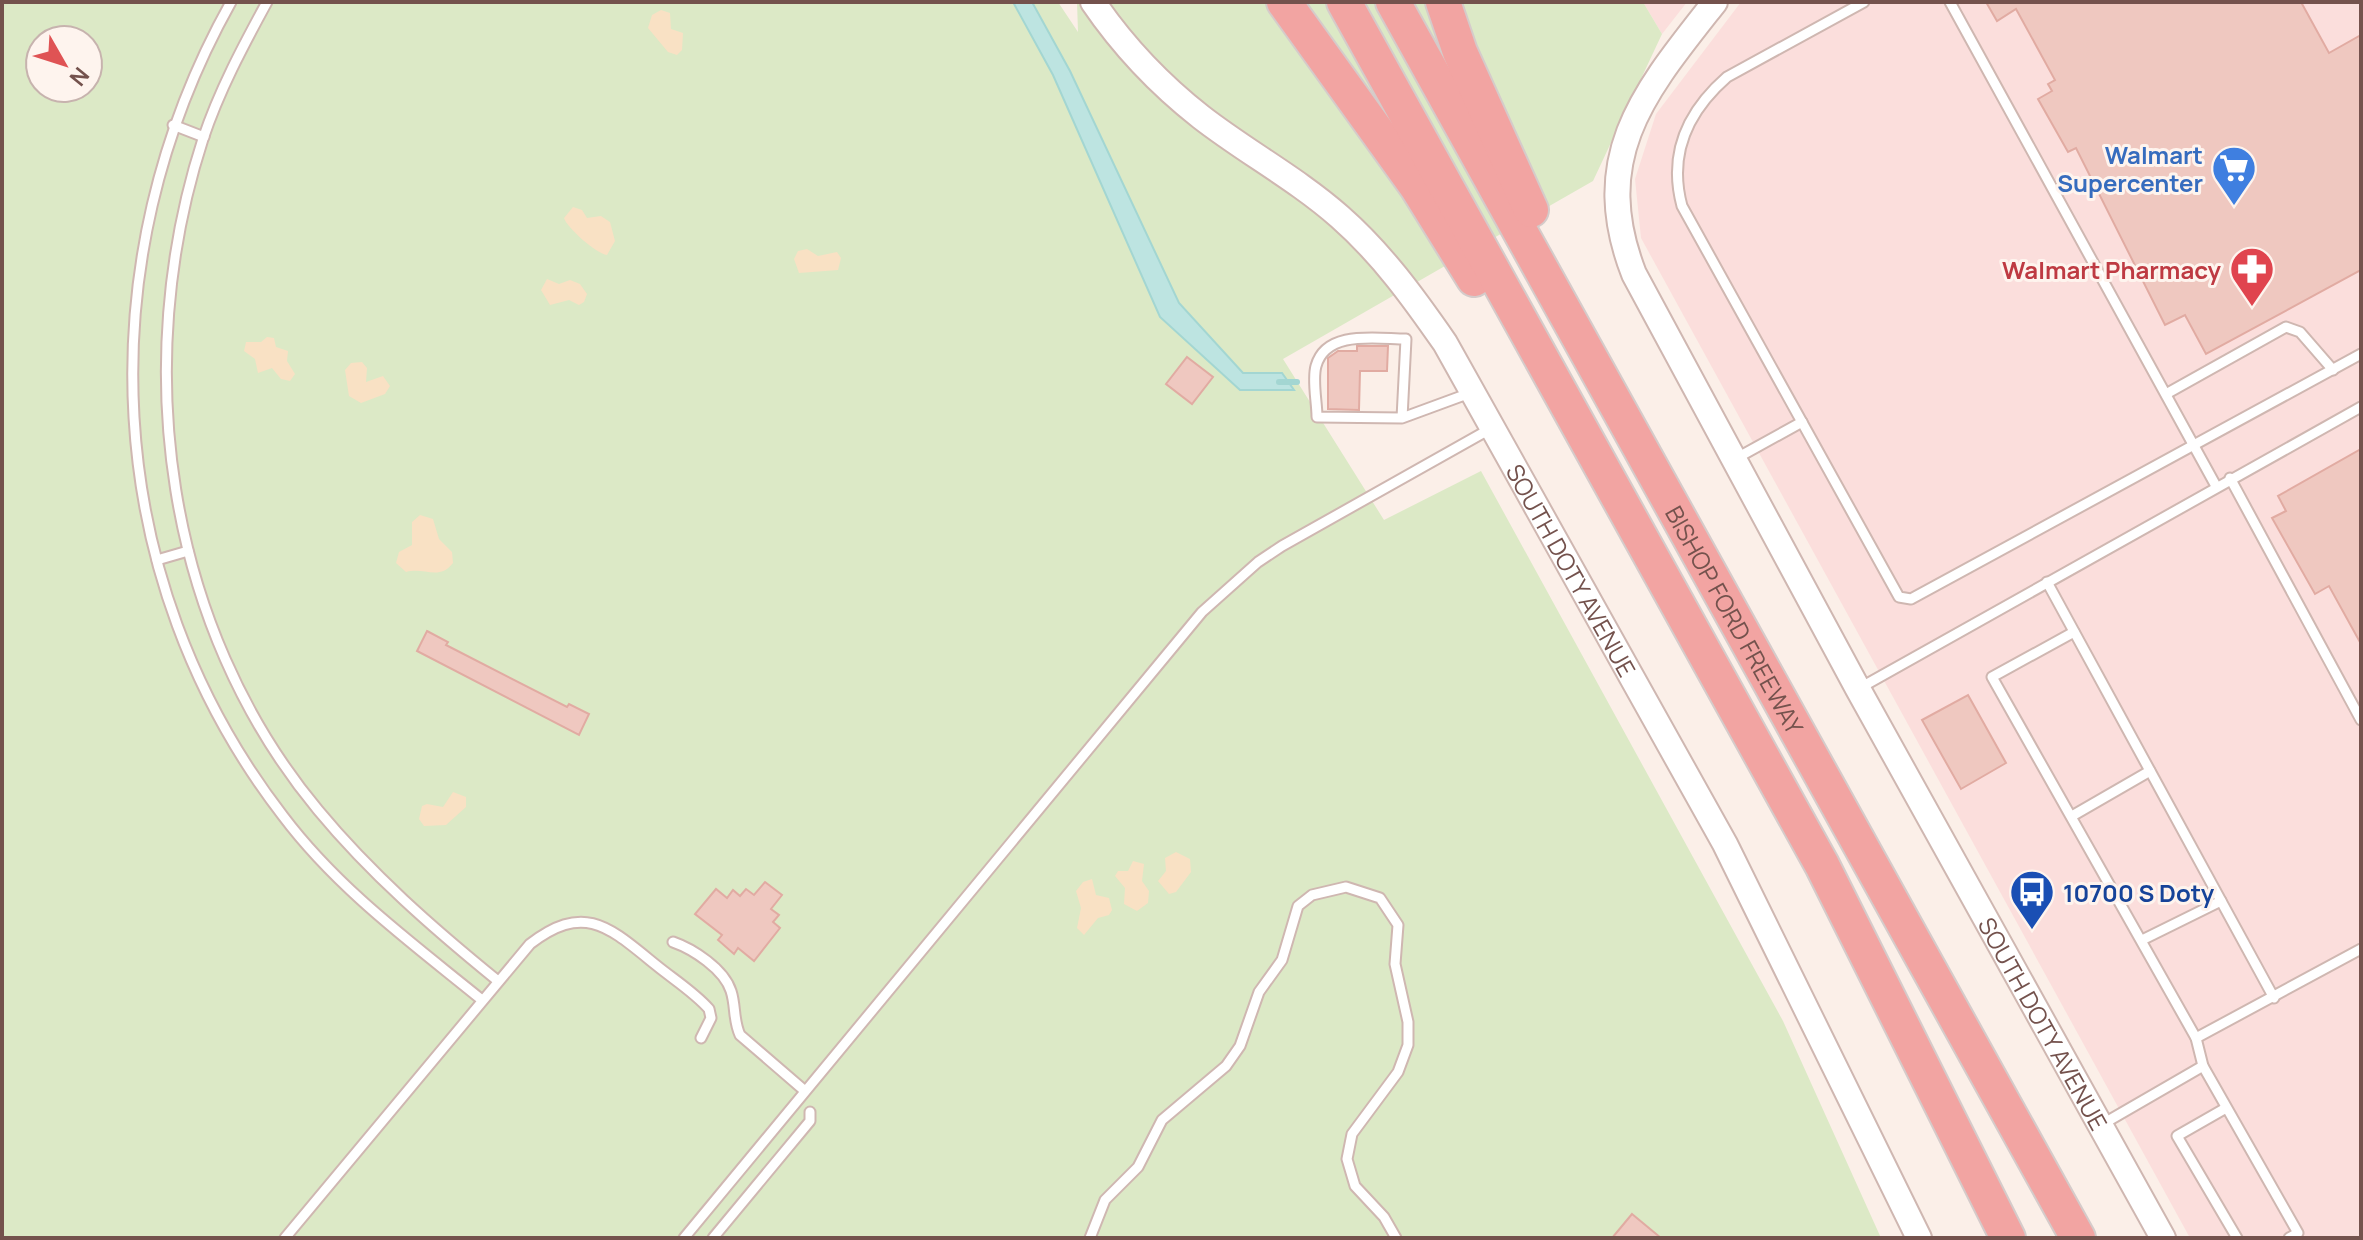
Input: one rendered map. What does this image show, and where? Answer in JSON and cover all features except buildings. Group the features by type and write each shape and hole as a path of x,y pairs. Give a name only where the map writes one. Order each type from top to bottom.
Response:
{"highway":[{"path":"1284,2 1417,187 1490,305 1581,427"},
{"name":"BISHOP FORD FREEWAY","path":"1344,2 1822,865 2008,1238"},
{"name":"BISHOP FORD FREEWAY","path":"1393,2 2078,1238"},
{"path":"1443,2 1460,52 1536,223 1553,287"}],"street":[{"name":"SOUTH DOTY AVENUE","path":"1715,2 1662,70 1634,114 1619,163 1618,229 1634,274 1858,689 2163,1238"},
{"name":"SOUTH DOTY AVENUE","path":"1101,5 1159,82 1202,118 1306,190 1374,250 1401,280 1473,392 1725,844 1919,1238"}],"lane":[{"path":"231,2 173,125 159,173 138,275 131,375 141,482 157,560 187,656 228,737 284,818 356,896 482,1000"},
{"path":"267,2 225,85 204,137 177,246 164,390 175,491 188,551 205,604 245,697 317,809 363,860 445,938 498,981"},
{"path":"1864,2 1727,77 1693,115 1677,153 1676,183 1682,206 1897,594 1907,599 2361,354"},
{"path":"1950,2 2216,486"},
{"path":"173,125 204,137"},
{"path":"2166,394 2286,327 2300,332 2333,370"},
{"path":"1402,418 1406,339 1354,338 1335,342 1326,350 1316,366 1317,417 1402,418 1473,392"},
{"path":"1858,689 2361,407"},
{"path":"1735,459 1802,422"},
{"path":"684,1238 1174,642 1220,595 1282,546 1493,427"},
{"path":"2230,478 2361,720"},
{"path":"157,560 188,551"},
{"path":"2047,582 2274,998"},
{"path":"2074,632 1992,677 2196,1038 2203,1066 2298,1233 2289,1238"},
{"path":"2072,816 2150,771"},
{"path":"1090,1238 1105,1200 1138,1167 1162,1120 1226,1066 1240,1046 1259,992 1282,960 1298,906 1312,895 1346,887 1380,898 1394,914 1398,925 1395,964 1408,1022 1408,1045 1398,1072 1352,1134 1347,1159 1355,1186 1384,1217 1396,1238"},
{"path":"2142,940 2221,901"},
{"path":"285,1238 498,981 530,944 553,927 578,921 601,924 704,1003 711,1018 701,1038"},
{"path":"673,942 694,952 727,983 734,1023 740,1035 805,1091"},
{"path":"2196,1038 2361,949"},
{"path":"2101,1125 2203,1066"},
{"path":"2226,1108 2177,1136 2237,1238"},
{"path":"713,1238 810,1121 810,1112"}],"shaded area":[{"path":"1643,2 1687,2 1662,34"},
{"path":"1741,2 2361,2 2361,1238 2190,1238 1641,238 1635,179 1656,114"}],"green space":[{"path":"2,2 1058,2 1078,32 1077,2 1643,2 1662,34 1593,181 1283,359 1384,520 1481,471 1783,1021 1881,1238 2,1238"}],"sand":[{"path":"661,10 670,13 671,29 683,33 682,50 677,55 668,52 648,28 652,15"},
{"path":"573,207 582,210 587,218 601,216 610,222 615,241 607,255 576,234 566,222 564,218"},
{"path":"807,249 818,256 837,252 841,258 838,270 799,273 794,259 798,251"},
{"path":"547,279 559,284 570,280 580,284 587,294 584,302 579,305 569,300 550,305 541,290"},
{"path":"267,337 274,338 276,347 288,351 287,361 295,374 290,381 281,379 272,368 258,373 255,359 244,351 246,342 261,342"},
{"path":"362,362 367,368 366,382 383,376 390,386 385,394 361,403 349,396 345,370 351,363"},
{"path":"420,515 433,519 439,539 452,552 453,563 442,571 406,572 396,563 399,552 412,545 412,522"},
{"path":"453,792 466,797 466,807 446,825 424,826 419,819 422,806 443,807"},
{"path":"1176,852 1190,859 1191,872 1176,892 1169,894 1158,881 1166,871 1165,858"},
{"path":"1133,861 1144,864 1142,881 1149,891 1148,903 1137,911 1124,904 1125,888 1115,876 1118,871 1128,871"},
{"path":"1092,879 1096,895 1109,898 1112,910 1109,915 1098,918 1084,935 1077,928 1081,908 1076,891 1083,882"}],"water":[{"path":"1013,2 1032,2 1070,71 1179,303 1243,373 1282,373 1294,390 1240,390 1160,317 1053,75"}],"waterway":[{"path":"1279,382 1297,382"}],"place":[{"name":"Walmart Supercenter","path":"2234,207"},
{"name":"Walmart Pharmacy","path":"2252,308"},
{"name":"10700 S Doty","path":"2032,931"}]}
